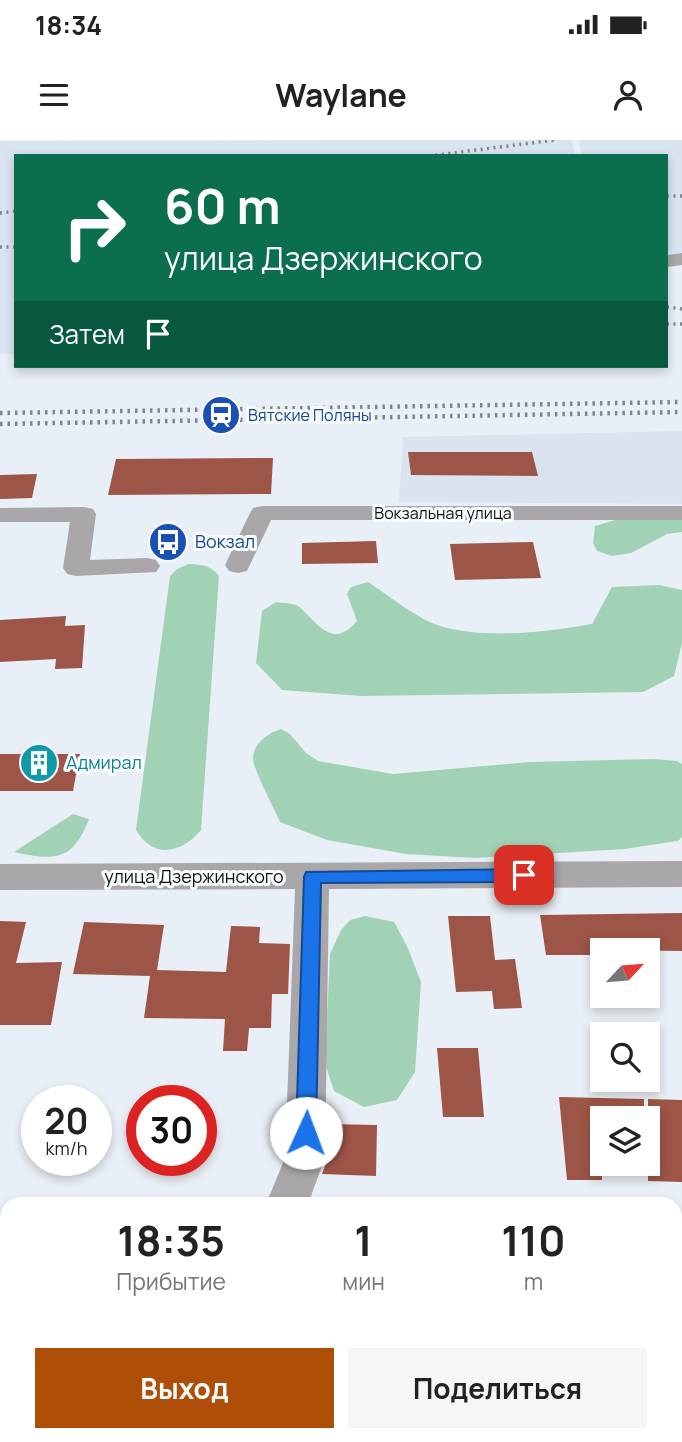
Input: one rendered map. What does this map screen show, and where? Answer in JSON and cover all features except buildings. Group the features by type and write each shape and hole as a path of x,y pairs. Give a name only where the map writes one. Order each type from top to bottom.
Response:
{"street":[{"name":"Вокзальная улица","path":"238,565 262,513 682,513"},
{"path":"0,515 84,514 76,568 147,566"},
{"name":"улица Дзержинского","path":"0,877 682,874"},
{"path":"290,1197 305,1158 312,877"}],"shaded area":[{"path":"572,140 575,154 14,154 14,354 0,354 0,141"},
{"path":"579,140 682,140 682,253 668,253 668,154 582,154"},
{"path":"682,431 682,504 399,502 403,437"}],"green space":[{"path":"682,514 682,532 667,534 631,553 612,556 597,551 593,543 595,526 632,515"},
{"path":"189,564 206,566 219,576 201,830 185,844 167,850 151,846 136,830 170,576 177,569"},
{"path":"368,582 437,625 455,630 494,633 534,632 592,624 612,587 659,585 682,590 682,643 674,676 643,692 361,696 282,690 256,663 262,611 276,602 293,604 324,630 339,634 357,621 347,594 351,587"},
{"path":"281,729 290,734 306,753 318,761 393,774 530,762 653,759 677,761 682,764 682,837 678,841 624,849 475,858 406,854 327,840 280,822 257,773 253,760 255,749 266,736"},
{"path":"73,814 89,819 83,833 69,850 52,857 14,852"},
{"path":"365,916 394,922 421,982 415,1072 397,1100 364,1107 334,1091 325,1063 330,954 341,930 350,920"}],"railway":[{"path":"445,154 555,140"},
{"path":"668,196 682,196"},
{"path":"0,213 14,211"},
{"path":"0,247 14,247"},
{"path":"668,307 682,309"},
{"path":"668,324 682,324"},
{"path":"0,413 682,402"},
{"path":"0,424 682,412"}],"place":[{"name":"Вятские Поляны","path":"221,415"},
{"name":"Вокзал","path":"168,542"},
{"name":"Адмирал","path":"39,763"}],"route":[{"path":"306,1133 312,877 524,875"}]}
